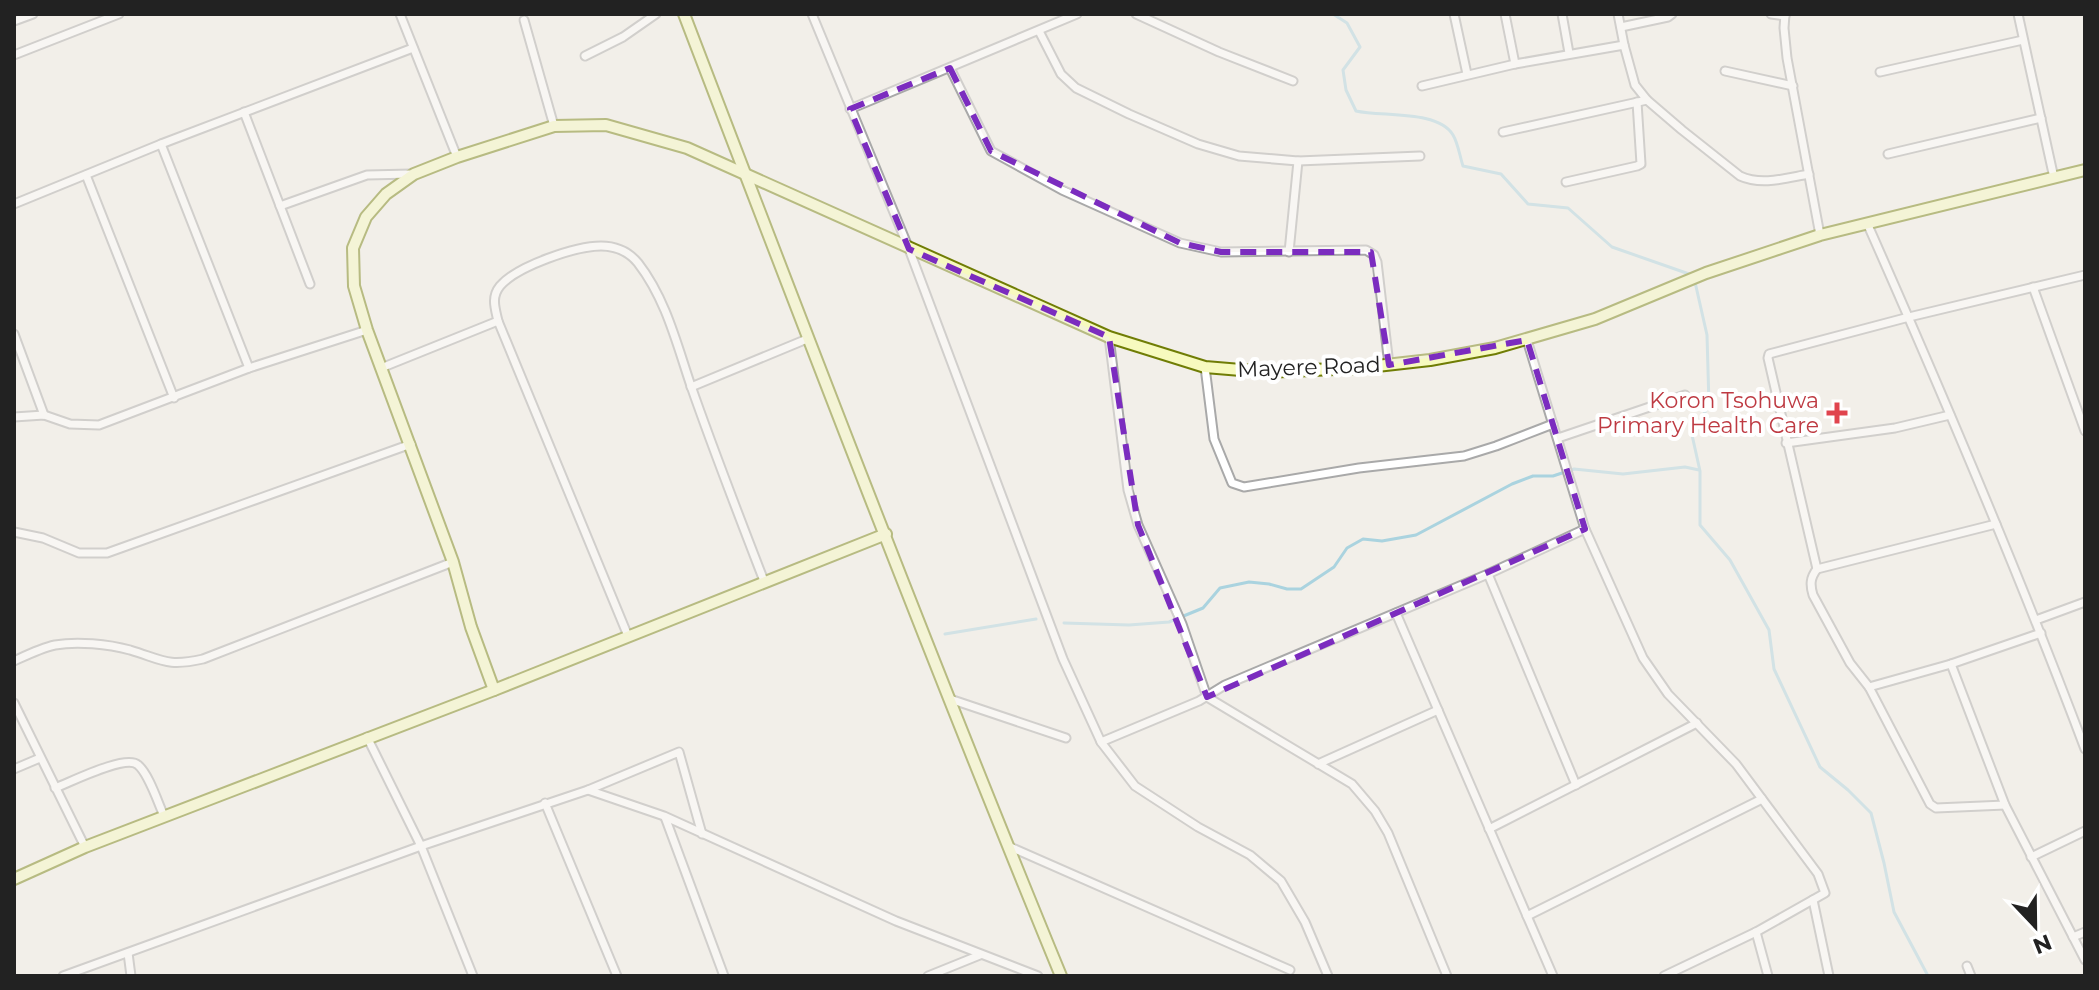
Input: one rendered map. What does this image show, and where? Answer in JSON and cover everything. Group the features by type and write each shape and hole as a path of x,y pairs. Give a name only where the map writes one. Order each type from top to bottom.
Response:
{"street":[{"path":"14,21 33,14"},
{"path":"14,55 119,14"},
{"path":"400,14 457,157"},
{"path":"585,56 623,37 656,14"},
{"path":"684,14 807,339 1061,976"},
{"path":"812,14 909,249 1059,648 1101,742 1135,786 1198,827 1250,855 1281,881 1305,922 1328,976"},
{"path":"850,109 1077,14"},
{"path":"1136,14 1293,81"},
{"path":"1454,14 1467,74"},
{"path":"1505,14 1515,64"},
{"path":"1562,14 1569,53"},
{"path":"1618,14 1635,85 1647,100 1682,130 1740,176 1750,180 1763,182 1809,174"},
{"path":"1621,27 1672,14"},
{"path":"1771,14 1785,15 1787,58 1820,235"},
{"path":"2018,14 2054,178"},
{"path":"524,20 554,126"},
{"path":"1039,31 1061,74 1076,88 1198,144 1239,156 1298,161 1420,156"},
{"path":"1880,72 2023,40"},
{"path":"1422,86 1569,53 1624,45"},
{"path":"14,204 413,48"},
{"path":"950,68 991,151 1062,190 1180,243 1221,252 1366,250 1374,255 1389,365"},
{"path":"1725,71 1793,86"},
{"path":"1503,132 1647,100"},
{"path":"1566,182 1641,164 1637,102"},
{"path":"244,112 310,284"},
{"path":"1888,154 2041,118"},
{"name":"Mayere Road","path":"494,690 471,627 453,562 367,330 354,286 353,248 366,217 386,194 414,174 457,157 554,126 606,125 687,148 1109,337 1205,367 1265,372 1389,365 1495,348 1595,319 1706,273 1820,235 2085,170"},
{"path":"161,144 249,368"},
{"path":"1289,252 1298,161"},
{"path":"280,206 367,175 414,174"},
{"path":"86,175 174,398"},
{"path":"1867,223 2036,620 2085,749"},
{"path":"628,636 498,321 493,300 500,286 527,267 566,252 600,246 622,249 637,262 672,328 764,581"},
{"path":"1817,569 1786,443 1769,354 2085,275"},
{"path":"2033,287 2085,431"},
{"path":"381,368 498,321"},
{"path":"14,417 44,415 70,424 99,425 249,368 367,330"},
{"path":"14,334 44,415"},
{"path":"1109,337 1128,490 1138,525 1182,624 1207,697 1352,784 1375,811 1388,833 1447,976"},
{"path":"691,387 807,339"},
{"path":"1527,340 1585,529 1643,658 1668,694 1736,764 1818,874 1825,893 1756,932 1664,976"},
{"path":"1205,367 1214,439 1232,483 1244,487 1359,468 1464,456 1553,424"},
{"path":"1558,438 1685,395"},
{"path":"1786,443 1895,428 1950,415"},
{"path":"14,532 43,538 79,553 107,553 411,444"},
{"path":"1996,524 1817,569 1811,585 1813,595 1850,663 1869,687 1930,804 1936,808 2005,805"},
{"path":"1101,742 1585,529"},
{"path":"14,879 85,847 494,690 886,534"},
{"path":"14,661 57,644 83,644 129,650 164,662 193,661 453,562"},
{"path":"1488,574 1576,785"},
{"path":"2036,620 2085,602"},
{"path":"1396,613 1553,976"},
{"path":"1869,687 1951,664 2041,633"},
{"path":"1951,664 2005,805 2085,960"},
{"path":"950,699 1066,738"},
{"path":"14,703 85,847"},
{"path":"1318,764 1438,710"},
{"path":"1489,829 1697,723"},
{"path":"367,737 421,846 473,976"},
{"path":"63,976 421,846 588,790 679,752 702,834"},
{"path":"14,769 40,758"},
{"path":"55,788 118,763 132,762 145,773 164,816"},
{"path":"588,790 664,816 896,921 1038,976"},
{"path":"1527,916 1762,799"},
{"path":"545,803 617,976"},
{"path":"664,816 724,976"},
{"path":"2031,857 2085,831"},
{"path":"1008,846 1290,970"},
{"path":"1813,900 1829,976"},
{"path":"1756,932 1768,976"},
{"path":"2073,937 2085,932"},
{"path":"128,953 131,976"},
{"path":"928,976 980,955"},
{"path":"1684,966 1685,976"},
{"path":"1967,966 1971,976"}],"highlighted area":[{"path":"950,68 991,151 1180,243 1221,252 1371,252 1389,365 1527,340 1585,529 1207,697 1138,525 1109,337 909,249 850,109"}],"waterway":[{"path":"1333,14 1347,23 1360,47 1343,70 1346,90 1356,111 1423,118 1446,127 1458,146 1463,166 1501,174 1528,204 1568,208 1612,247 1692,275"},
{"path":"1695,282 1707,335 1709,405 1692,435 1700,471 1700,525 1730,560 1769,630 1774,669 1820,767 1871,813 1894,912 1926,976"},
{"path":"1064,623 1129,625 1169,622 1203,608 1220,588 1249,582 1301,589 1334,567 1347,548 1363,539 1382,541 1416,535 1533,476 1553,476 1574,469 1623,474 1685,467 1699,470"},
{"path":"945,634 1036,619"}],"place":[{"name":"Koron Tsohuwa Primary Health Care","path":"1837,413"}]}
